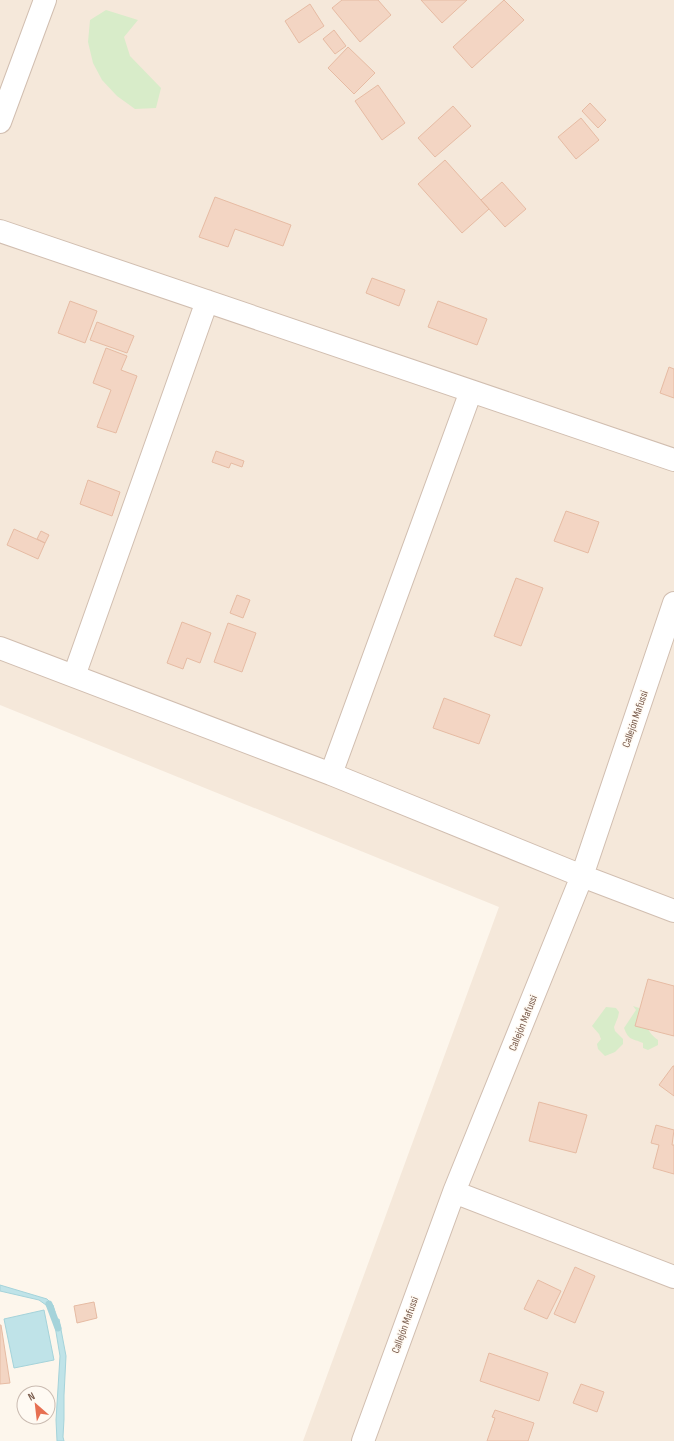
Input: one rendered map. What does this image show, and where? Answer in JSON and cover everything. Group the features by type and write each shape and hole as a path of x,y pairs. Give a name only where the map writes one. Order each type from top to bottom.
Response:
{"street":[{"path":"0,122 45,0"},
{"path":"0,231 674,460"},
{"path":"74,676 207,301"},
{"path":"331,774 471,391"},
{"name":"Callejón Mafussi","path":"363,1441 454,1192 582,876 674,603"},
{"path":"0,648 331,774 582,876 674,911"},
{"path":"454,1192 674,1277"}],"shaded area":[{"path":"0,0 674,0 674,1441 303,1441 499,907 0,705"}],"green space":[{"path":"106,10 138,20 124,37 130,56 161,88 156,108 135,109 117,96 102,80 93,63 88,42 90,20"},
{"path":"633,1006 645,1010 649,1030 658,1040 658,1045 648,1050 643,1048 643,1043 629,1037 624,1028 636,1010"},
{"path":"606,1007 616,1008 619,1012 614,1027 615,1031 623,1039 623,1044 615,1052 605,1056 598,1049 597,1044 601,1039 599,1034 592,1026"}],"water":[{"path":"0,1285 47,1299 53,1305 55,1312 51,1312 46,1305 39,1300 0,1291"},
{"path":"44,1310 54,1360 14,1368 4,1319"},
{"path":"59,1319 66,1356 64,1441 57,1441 56,1420 60,1356 54,1320"}],"building":[{"path":"342,0 378,0 391,15 360,42 332,8"},
{"path":"421,0 467,0 442,23"},
{"path":"504,0 524,20 472,68 453,47"},
{"path":"310,4 324,26 299,43 285,21"},
{"path":"334,30 346,46 335,54 323,39"},
{"path":"348,47 375,73 354,94 328,68"},
{"path":"378,85 405,123 382,140 355,101"},
{"path":"590,103 606,120 598,128 582,111"},
{"path":"453,106 471,126 435,157 418,138"},
{"path":"581,118 599,140 576,159 558,137"},
{"path":"445,160 489,209 462,233 418,184"},
{"path":"502,182 526,209 505,227 481,200"},
{"path":"215,197 291,225 283,246 235,229 228,247 199,237"},
{"path":"372,278 405,290 399,306 366,293"},
{"path":"70,301 97,311 85,343 58,333"},
{"path":"438,301 487,319 477,345 428,327"},
{"path":"97,322 134,336 127,353 90,340"},
{"path":"106,348 127,356 121,370 137,376 116,433 97,427 111,390 93,383"},
{"path":"669,367 674,369 674,398 660,393"},
{"path":"216,451 244,461 242,467 231,463 229,468 212,462"},
{"path":"88,480 120,492 112,516 80,504"},
{"path":"566,511 599,522 588,553 554,541"},
{"path":"14,529 45,543 38,559 7,545"},
{"path":"41,531 49,535 45,543 37,539"},
{"path":"516,578 543,588 521,646 494,636"},
{"path":"237,595 250,600 243,618 230,613"},
{"path":"182,622 211,633 200,663 187,658 183,669 167,663"},
{"path":"228,623 256,633 242,672 214,662"},
{"path":"444,698 490,715 479,744 433,728"},
{"path":"648,979 674,986 674,1036 635,1026"},
{"path":"674,1066 674,1096 659,1085"},
{"path":"539,1102 587,1115 576,1153 529,1141"},
{"path":"656,1125 674,1130 672,1145 674,1145 674,1174 653,1168 659,1145 651,1143"},
{"path":"575,1267 595,1276 575,1323 554,1314"},
{"path":"538,1280 561,1291 547,1319 524,1309"},
{"path":"94,1302 97,1318 77,1323 74,1306"},
{"path":"0,1325 10,1383 0,1384"},
{"path":"489,1353 548,1373 539,1401 480,1381"},
{"path":"581,1384 604,1392 597,1412 573,1403"},
{"path":"495,1410 534,1423 528,1441 487,1441 495,1418 492,1417"}],"waterway":[{"path":"49,1304 58,1328"}]}
